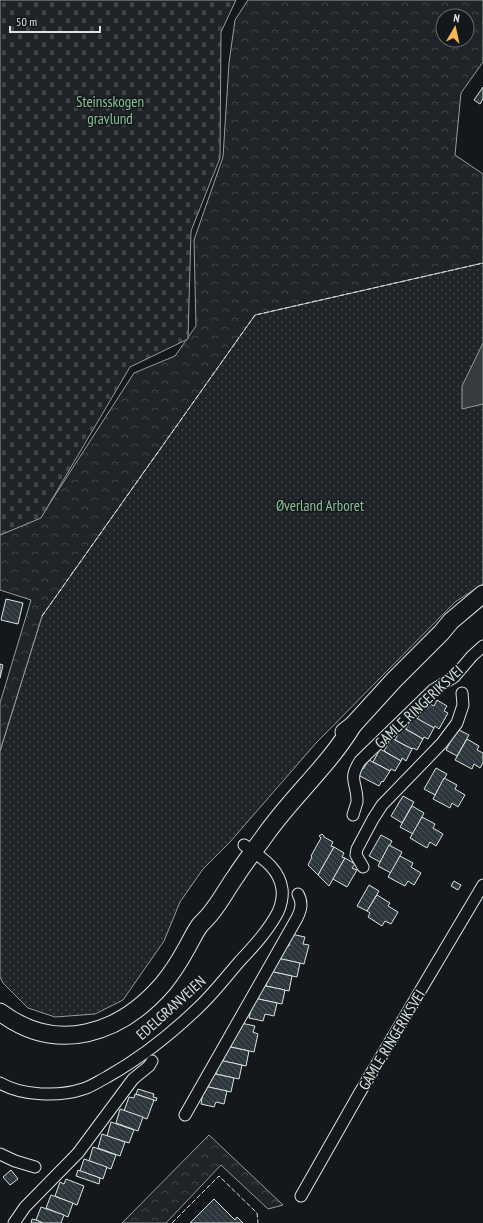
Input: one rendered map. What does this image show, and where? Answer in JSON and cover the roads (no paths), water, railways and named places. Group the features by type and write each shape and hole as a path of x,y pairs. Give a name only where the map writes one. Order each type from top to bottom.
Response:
{"main road":[{"path":"0,1012 22,1026 35,1031 64,1035 82,1034 112,1025 135,1011 148,1000 164,983 184,953 200,926 206,907 227,869 248,848 258,826 304,771 335,738 353,725 394,680 441,633 451,620 483,594"},
{"path":"441,633 458,626 483,608"}],"street":[{"name":"GAMLE RINGERIKSVEI","path":"353,815 357,803 353,778 360,761 433,690 454,677 472,656 483,646"},
{"name":"GAMLE RINGERIKSVEI","path":"363,867 356,855 357,849 374,819 382,806 442,743 457,723 462,706 462,693"},
{"name":"EDELGRANVEIEN","path":"0,1083 6,1087 29,1093 56,1094 84,1089 116,1072 146,1052 199,1007 263,935 279,911 282,901 282,890 278,876 271,865 248,848"},
{"name":"GAMLE RINGERIKSVEI","path":"301,1196 359,1094 483,885"},
{"path":"185,1115 297,918 301,906 298,894"},
{"path":"14,1223 25,1207 78,1153 133,1079 149,1066 152,1061"},
{"path":"0,1154 15,1161 35,1167"}],"park label":[{"name":"Steinsskogen gravlund","path":"110,110"},
{"name":"Øverland Arboret","path":"320,506"}]}
